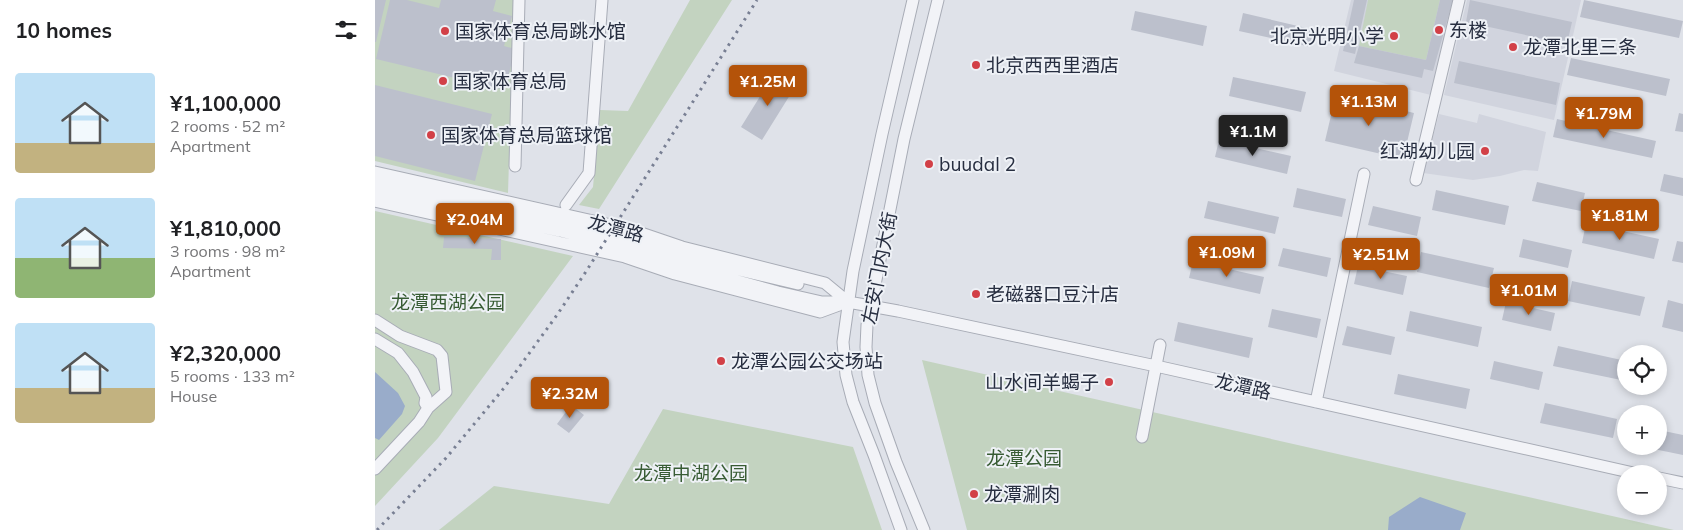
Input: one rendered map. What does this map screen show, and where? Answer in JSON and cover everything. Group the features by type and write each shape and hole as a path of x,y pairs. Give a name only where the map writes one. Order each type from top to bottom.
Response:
{"street":[{"path":"515,166 519,0"},
{"path":"566,205 589,173 602,0"},
{"name":"左安门内大街","path":"901,530 853,402 846,375 843,342 848,302 880,144 913,0"},
{"name":"左安门内大街","path":"924,530 896,462 875,403 868,375 866,347 867,325 905,139 938,0"},
{"path":"1416,180 1459,0"},
{"name":"龙潭路","path":"375,172 629,229 682,247 825,283 848,302"},
{"path":"1316,402 1364,174"},
{"name":"龙潭路","path":"375,181 631,240 680,256 824,290 848,302"},
{"name":"龙潭路","path":"375,191 627,248 676,264 822,302 848,302 871,306 1157,366 1617,469"},
{"name":"龙潭路","path":"375,201 625,257 675,274 820,312 848,302"},
{"path":"375,320 400,336 437,350 442,356 446,392 428,408 419,422 375,469"},
{"path":"375,339 398,352 413,372 426,397 425,403 428,408"},
{"path":"1142,436 1160,345"},
{"path":"1667,480 1683,483"}],"shaded area":[{"name":"北京光明小学","path":"1351,0 1454,0 1431,95 1334,71"},
{"name":"龙潭北里三条","path":"1467,0 1581,0 1554,120 1444,95"},
{"name":"红湖幼儿园","path":"1439,114 1477,123 1479,114 1546,132 1538,171 1524,170 1473,180 1423,173"}],"green space":[{"name":"国家体育总局","path":"375,0 514,0 508,193 375,161"},
{"path":"690,0 732,0 599,209 579,205 593,187 600,110 628,111"},
{"path":"1368,0 1440,0 1426,60 1359,46"},
{"name":"龙潭西湖公园","path":"375,211 573,256 438,438 375,506"},
{"name":"龙潭公园","path":"922,360 1674,530 967,530"},
{"name":"龙潭中湖公园","path":"663,409 853,447 882,530 439,530 494,486 609,504"}],"water":[{"path":"375,372 398,393 405,406 402,414 379,440 375,438"},
{"path":"1420,497 1466,513 1460,530 1388,530 1389,517"}],"building":[{"path":"375,0 386,0 376,42 375,42"},
{"name":"国家体育总局跳水馆","path":"390,0 407,0 439,8 441,0 496,0 493,11 512,16 504,46 515,49 505,90 376,59"},
{"path":"1354,0 1367,0 1355,54 1343,51"},
{"path":"1440,0 1453,0 1433,71 1424,69 1422,78 1354,63 1359,46 1426,60"},
{"path":"1470,0 1572,22 1567,44 1466,22"},
{"path":"1584,0 1683,21 1679,38 1580,17"},
{"path":"1135,11 1207,26 1203,46 1131,30"},
{"path":"1243,13 1315,30 1311,47 1239,31"},
{"path":"1571,58 1670,79 1666,96 1567,75"},
{"path":"1459,61 1560,83 1556,105 1454,83"},
{"path":"774,74 795,87 762,140 741,127"},
{"path":"1233,77 1306,92 1301,112 1229,96"},
{"name":"国家体育总局篮球馆","path":"375,85 492,114 475,181 375,156"},
{"path":"1336,94 1414,113 1403,159 1325,141"},
{"path":"1679,113 1683,114 1683,132 1675,131"},
{"path":"1557,119 1656,141 1652,158 1553,137"},
{"path":"1219,140 1291,156 1287,174 1215,157"},
{"path":"1664,174 1683,178 1683,196 1660,191"},
{"path":"1537,182 1585,193 1581,211 1532,201"},
{"path":"1297,188 1346,199 1342,217 1293,207"},
{"path":"1436,190 1509,206 1505,225 1432,210"},
{"path":"1208,201 1279,217 1275,234 1204,218"},
{"path":"1373,206 1421,217 1417,236 1368,225"},
{"path":"1586,223 1659,239 1654,259 1582,243"},
{"path":"444,237 501,239 501,260 491,260 492,249 443,248"},
{"path":"1523,239 1572,250 1568,268 1519,257"},
{"path":"1677,241 1683,242 1683,263 1672,261"},
{"path":"1283,248 1331,258 1327,277 1278,266"},
{"path":"1421,252 1494,268 1489,288 1417,272"},
{"path":"1193,261 1264,277 1260,294 1189,278"},
{"path":"1358,266 1407,276 1403,295 1354,284"},
{"path":"1572,281 1645,297 1640,316 1568,301"},
{"path":"1668,300 1683,304 1683,332 1662,327"},
{"path":"1506,302 1555,313 1551,331 1502,320"},
{"path":"1272,309 1321,319 1317,338 1268,327"},
{"path":"1410,311 1482,327 1478,347 1406,331"},
{"path":"1178,322 1253,338 1249,358 1174,341"},
{"path":"1347,326 1395,337 1391,355 1342,345"},
{"path":"1558,346 1617,359 1617,379 1553,366"},
{"path":"1494,361 1543,372 1539,390 1490,379"},
{"path":"1398,374 1470,389 1466,409 1394,394"},
{"path":"1545,403 1617,419 1613,438 1540,423"},
{"path":"571,405 584,415 569,433 557,424"},
{"path":"1667,432 1683,435 1683,455 1667,452"}],"railway":[{"path":"377,530 446,458 504,388 557,315 757,0"}],"place":[{"name":"东楼","path":"1439,30"},
{"name":"国家体育总局跳水馆","path":"445,31"},
{"name":"北京光明小学","path":"1394,36"},
{"name":"龙潭北里三条","path":"1513,47"},
{"name":"北京西西里酒店","path":"976,65"},
{"name":"国家体育总局","path":"443,81"},
{"name":"国家体育总局篮球馆","path":"431,135"},
{"name":"红湖幼儿园","path":"1485,151"},
{"name":"buudal 2","path":"929,164"},
{"name":"老磁器口豆汁店","path":"976,294"},
{"name":"龙潭公园公交场站","path":"721,361"},
{"name":"山水间羊蝎子","path":"1109,382"},
{"name":"龙潭涮肉","path":"974,494"}]}
